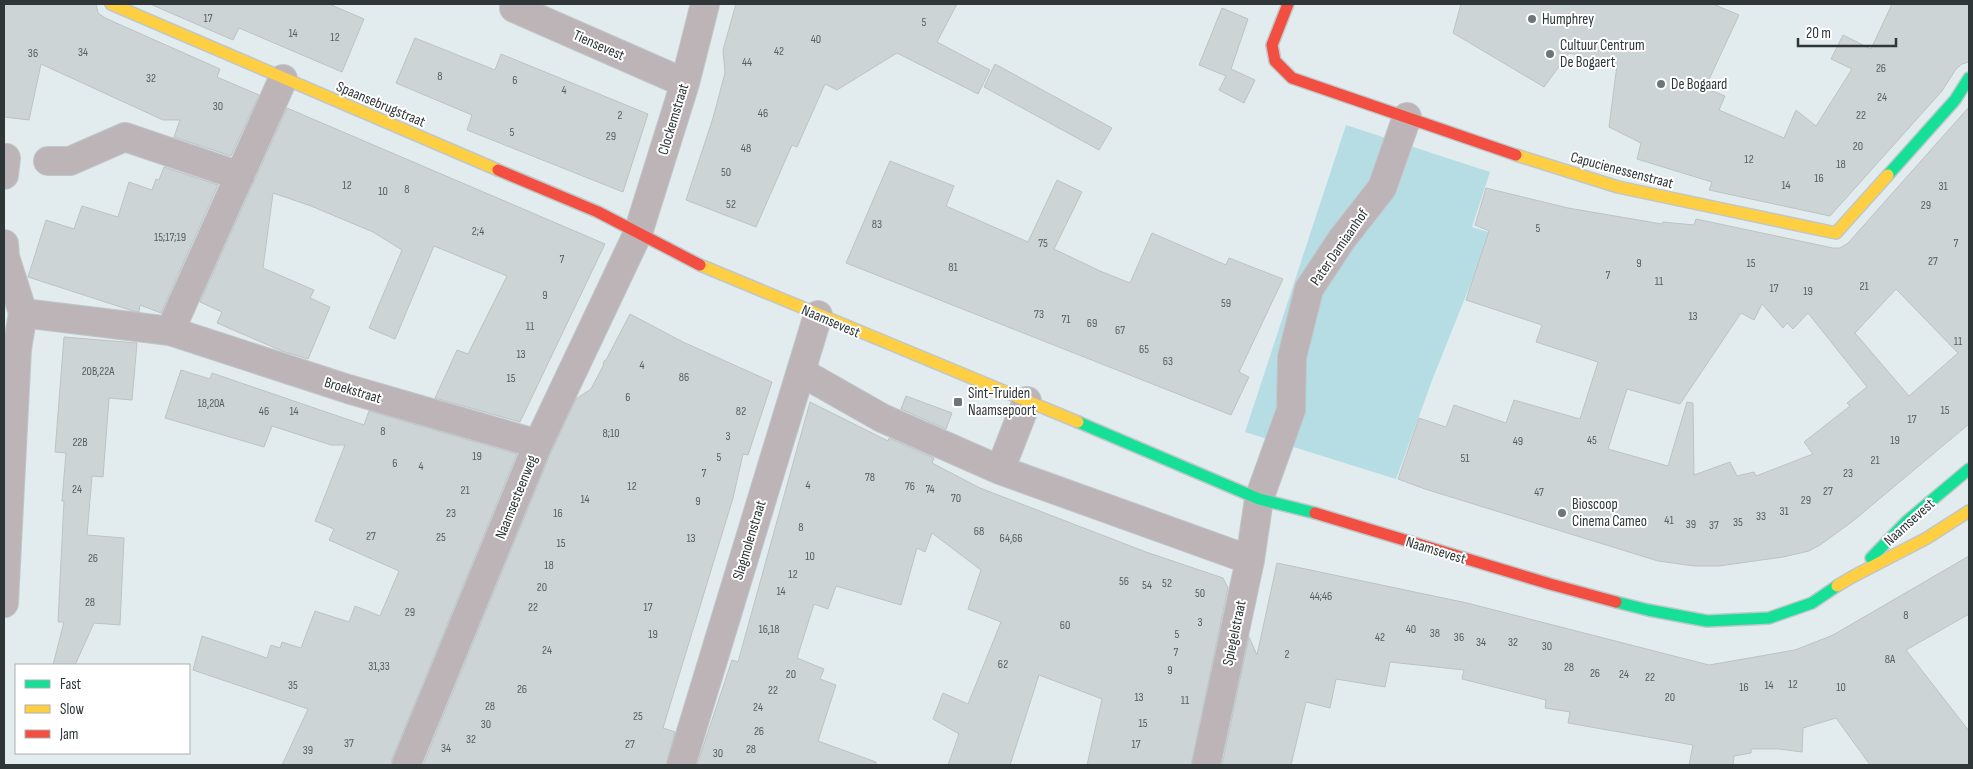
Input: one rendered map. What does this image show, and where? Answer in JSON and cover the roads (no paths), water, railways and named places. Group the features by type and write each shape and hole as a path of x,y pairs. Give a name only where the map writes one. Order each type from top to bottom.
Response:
{"street":[{"name":"Spaansebrugstraat","path":"111,4 598,212 638,233"},
{"name":"Clockemstraat","path":"638,233 684,83 705,4"},
{"name":"Capucienessenstraat","path":"1288,4 1272,45 1275,61 1292,78 1407,116 1480,144 1618,187 1757,218 1836,233 1956,100 1969,78"},
{"name":"Tiensevest","path":"514,8 684,83"},
{"path":"170,331 283,79"},
{"name":"Pater Damiaanhof","path":"1259,500 1291,410 1292,357 1310,289 1342,239 1382,188 1407,116"},
{"path":"48,160 70,161 125,137 240,176"},
{"name":"Naamsevest","path":"638,233 686,259 1259,500 1330,517 1550,584 1648,610 1707,621 1769,618 1812,603 1852,577 1927,538 1969,511"},
{"name":"Naamsesteenweg","path":"406,765 538,444 638,233"},
{"path":"4,244 5,257 23,313 16,349 4,603"},
{"name":"Broekstraat","path":"23,313 170,331 348,389 538,444"},
{"name":"Slagmolenstraat","path":"681,765 818,315"},
{"path":"801,372 882,418 1000,470 1250,560"},
{"path":"1000,470 1027,401"},
{"name":"Naamsevest","path":"1852,577 1907,521 1969,469"},
{"name":"Spiegelstraat","path":"1206,765 1250,560 1259,500"}],"place":[{"name":"Humphrey","path":"1532,19"},
{"name":"Cultuur Centrum De Bogaert","path":"1550,54"},
{"name":"De Bogaard","path":"1661,84"},
{"name":"Sint-Truiden Naamsepoort","path":"958,402"},
{"name":"Bioscoop Cinema Cameo","path":"1562,513"}]}
